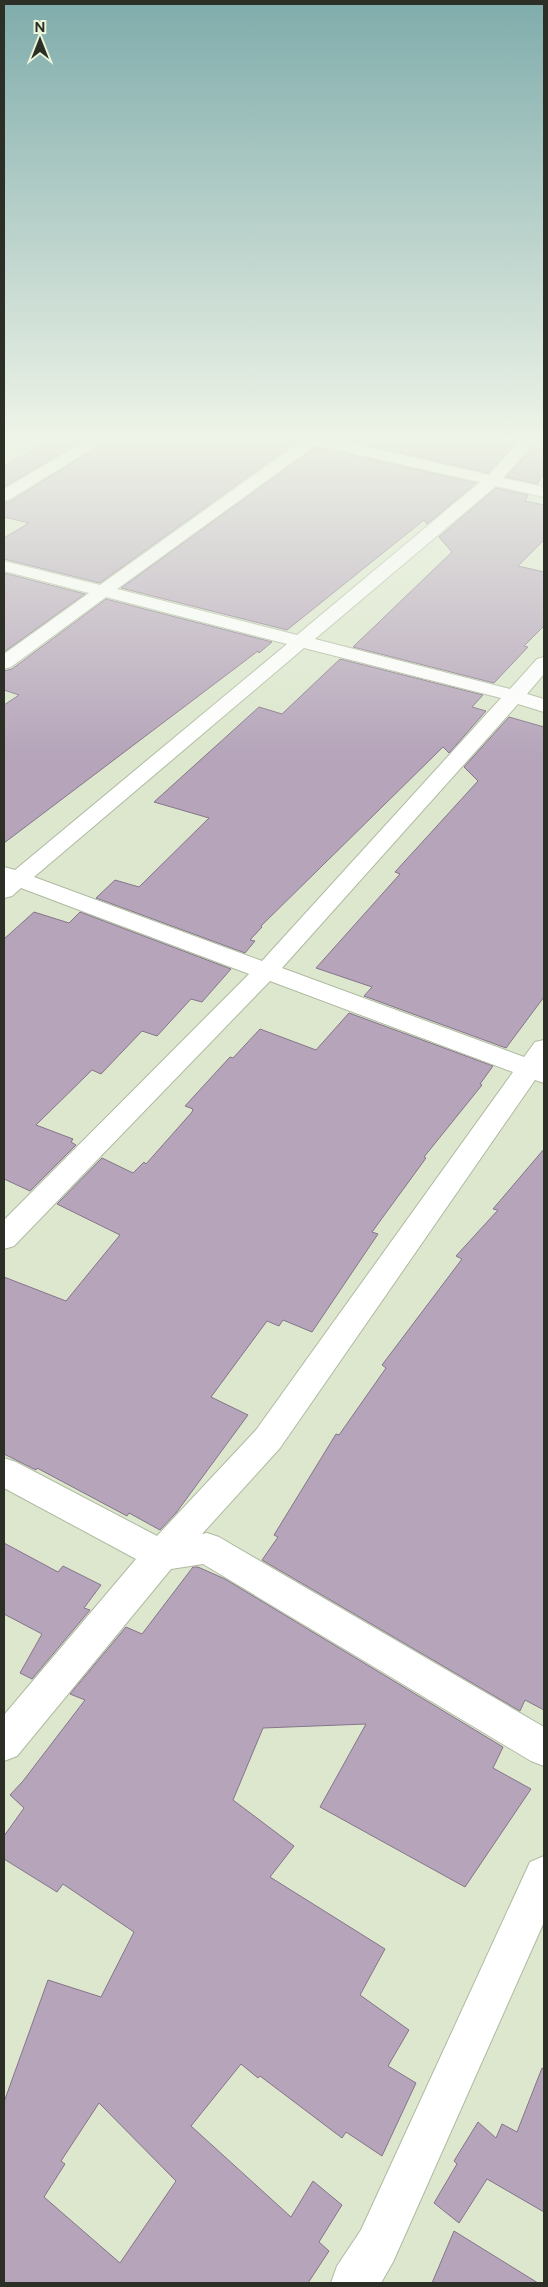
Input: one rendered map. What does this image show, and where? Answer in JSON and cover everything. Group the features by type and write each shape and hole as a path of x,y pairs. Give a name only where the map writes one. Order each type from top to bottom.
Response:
{"street":[{"path":"4,663 168,544"},
{"path":"9,881 418,544"},
{"path":"4,566 515,696 544,706"},
{"path":"4,1238 265,972 544,663"},
{"path":"4,1743 160,1555 268,1439 539,1064 265,972 9,881"},
{"path":"4,1472 160,1555 207,1548 544,1748"},
{"path":"354,2283 377,2246 544,1876"}],"building":[{"path":"4,544 155,544 100,583 4,559"},
{"path":"182,544 394,544 287,630 121,588"},
{"path":"445,544 540,544 518,566 544,572 544,626 524,646 528,647 494,683 353,647 452,552"},
{"path":"4,573 85,594 4,652"},
{"path":"106,599 272,642 4,843 4,705 19,695 4,690 4,671 12,669"},
{"path":"340,659 483,695 472,707 486,711 449,753 443,747 261,926 250,940 255,941 245,953 96,898 115,880 139,887 209,818 154,802 259,707 282,714"},
{"path":"509,717 544,727 544,997 506,1048 364,996 372,987 316,968 400,874 395,872 478,781 464,767"},
{"path":"34,912 69,923 80,912 231,969 202,1002 191,999 157,1036 142,1031 101,1074 92,1070 36,1125 73,1139 71,1142 76,1145 30,1191 4,1179 4,939"},
{"path":"349,1013 493,1066 480,1084 482,1085 424,1157 426,1158 372,1232 378,1234 312,1332 283,1320 279,1326 267,1321 211,1397 248,1415 176,1513 160,1530 129,1513 127,1516 37,1468 36,1470 4,1454 4,1277 66,1301 120,1235 57,1204 102,1158 133,1173 144,1162 146,1164 192,1112 193,1109 185,1106 230,1057 233,1058 260,1029 316,1050"},
{"path":"544,1149 544,1710 525,1700 520,1711 262,1560 278,1537 274,1535 336,1434 339,1435 386,1368 382,1365 462,1259 456,1256 498,1210 493,1209"},
{"path":"4,1543 58,1572 63,1566 101,1585 84,1608 90,1610 32,1679 20,1673 42,1634 4,1614"},
{"path":"193,1567 198,1567 225,1579 503,1747 493,1768 531,1789 465,1887 320,1807 366,1724 263,1728 233,1800 294,1846 270,1877 385,1949 360,1995 409,2030 388,2066 416,2083 382,2156 346,2132 342,2138 260,2076 258,2078 241,2064 191,2126 291,2217 313,2181 342,2205 319,2242 329,2251 308,2283 4,2283 4,2102 48,1980 101,1997 134,1932 63,1884 57,1892 4,1859 4,1836 24,1808 10,1795 23,1781 85,1700 70,1694 126,1627 142,1634","holes":["99,2103 176,2181 120,2263 44,2197 65,2164 61,2161"]},
{"path":"542,2068 544,2069 544,2212 487,2179 459,2223 434,2203 457,2164 454,2161 478,2122 496,2138 502,2124 517,2132"},
{"path":"454,2231 538,2283 432,2283"}]}
